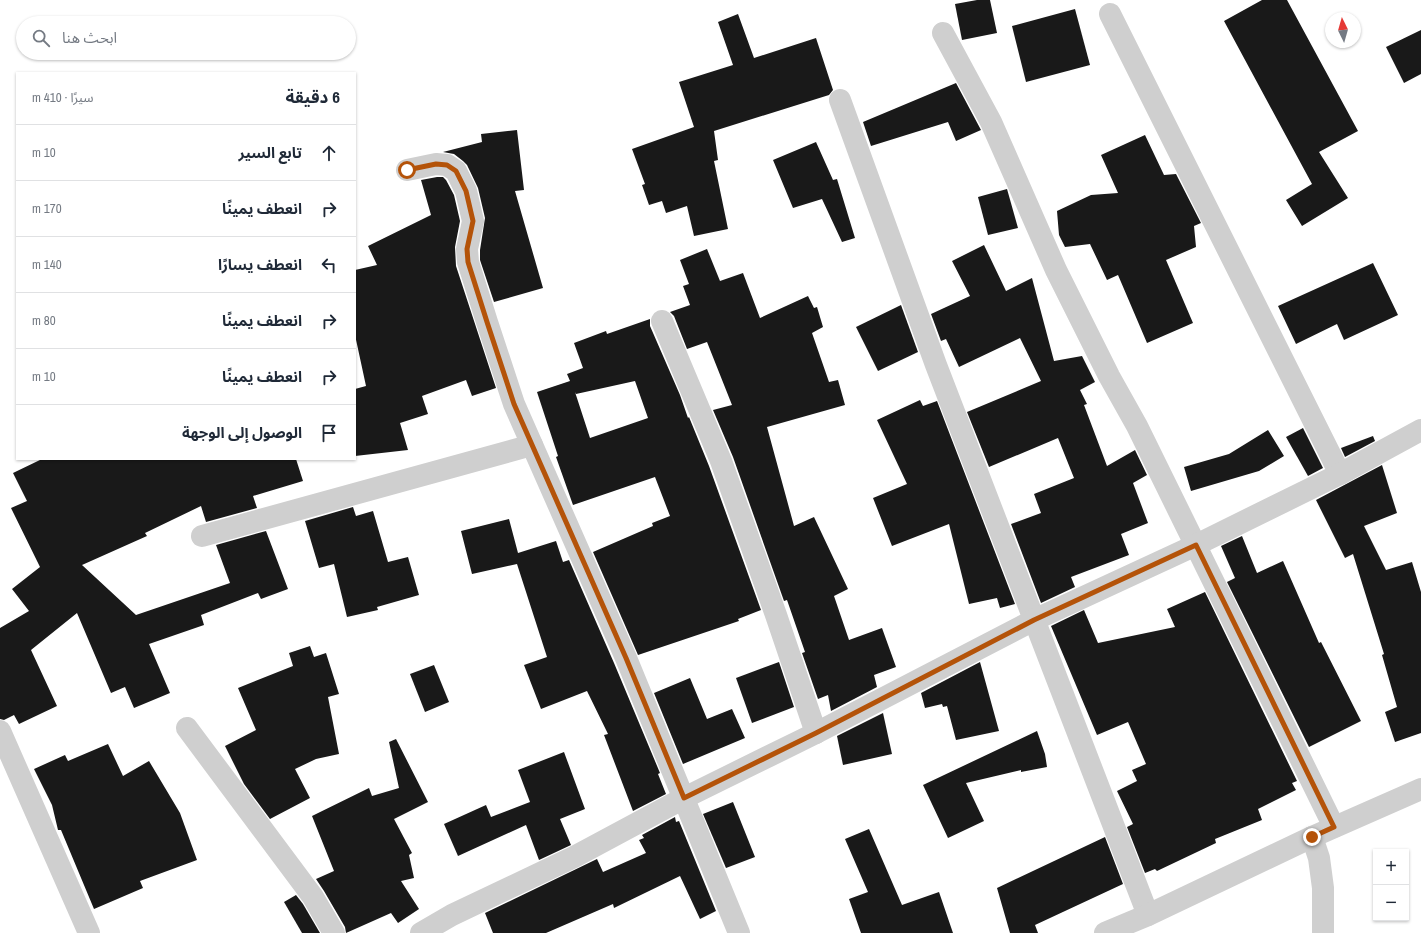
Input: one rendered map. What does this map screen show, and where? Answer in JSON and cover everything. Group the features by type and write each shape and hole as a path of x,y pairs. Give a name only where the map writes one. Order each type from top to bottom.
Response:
{"street":[{"path":"1110,14 1340,474"},
{"path":"943,33 991,122 1056,270 1109,376 1137,426 1334,827"},
{"path":"840,100 936,365 1148,915"},
{"path":"407,170 436,164 447,165 456,171 466,191 473,221 467,249 468,262 514,404 626,658 739,933"},
{"path":"662,321 721,461 816,733"},
{"path":"421,933 452,916 574,857 684,798 816,733 1034,620 1196,545 1340,474 1421,430"},
{"path":"202,536 532,445"},
{"path":"187,728 313,897 334,933"},
{"path":"0,731 89,933"},
{"path":"1105,933 1148,915 1312,837 1421,789"},
{"path":"1312,837 1319,858 1323,888 1323,933"}],"building":[{"path":"977,0 990,0 997,33 962,40 955,4"},
{"path":"1262,0 1287,0 1358,131 1319,152 1348,198 1302,226 1286,200 1312,184 1224,21"},
{"path":"1075,9 1090,65 1026,82 1012,26"},
{"path":"738,14 754,58 816,38 833,90 829,95 714,131 718,160 714,161 728,229 694,236 687,206 666,213 662,201 649,205 642,185 645,184 632,149 694,127 679,82 733,65 718,22"},
{"path":"1421,30 1421,74 1404,83 1386,47"},
{"path":"956,83 981,130 956,141 948,122 871,146 863,122"},
{"path":"517,130 524,190 515,191 543,288 494,302 480,260 485,218 478,188 467,165 454,154 443,152 482,142 481,134"},
{"path":"1145,135 1164,175 1176,174 1201,223 1194,226 1196,247 1166,260 1193,323 1147,343 1118,275 1107,280 1090,244 1065,247 1059,235 1057,211 1091,195 1118,193 1101,155"},
{"path":"816,142 833,180 837,179 855,238 842,242 822,199 793,208 773,160"},
{"path":"443,177 454,195 460,221 455,247 456,266 496,388 472,396 466,380 422,396 428,414 400,423 408,450 356,456 356,389 366,386 356,340 356,270 377,265 368,246 431,215 421,180"},
{"path":"1007,189 1018,228 988,235 978,197"},
{"path":"984,245 1006,291 1032,278 1054,361 1082,356 1095,382 1080,390 1087,404 1084,405 1107,466 1135,450 1147,475 1133,483 1148,523 1121,534 1129,555 1071,577 1075,587 1041,603 1011,524 1041,513 1034,494 1074,478 1058,438 989,467 967,412 1041,381 1020,338 959,367 946,339 941,341 931,314 970,296 952,261"},
{"path":"707,249 720,281 743,273 760,318 808,296 814,308 817,307 823,327 812,333 829,382 838,380 845,405 767,427 794,526 814,517 848,589 834,596 849,640 882,628 896,667 874,675 877,687 831,711 828,695 818,699 802,653 805,652 787,600 784,601 733,457 713,410 732,405 707,342 687,349 674,316 670,312 690,305 683,286 689,284 680,260"},
{"path":"1373,263 1398,315 1344,340 1337,324 1296,344 1278,306"},
{"path":"901,305 918,352 878,371 856,327"},
{"path":"650,319 650,326 709,466 761,610 738,619 739,621 638,655 593,552 653,526 652,523 670,516 655,477 573,505 556,457 558,456 537,392 570,381 567,374 583,368 574,343 606,331 607,334","holes":["635,381 648,418 590,438 575,392 576,394"]},
{"path":"920,400 923,406 937,401 1015,604 1000,608 997,598 969,604 949,524 892,546 873,498 907,484 877,420"},
{"path":"1303,428 1323,468 1308,476 1286,437"},
{"path":"1268,430 1284,456 1259,471 1191,491 1184,467 1229,454"},
{"path":"1373,436 1375,441 1345,457 1341,448"},
{"path":"40,460 296,460 303,481 253,496 257,508 206,522 201,506 145,533 147,536 82,565 136,615 230,583 216,545 266,531 288,589 261,599 258,593 201,615 204,625 149,644 170,693 134,708 125,687 111,693 77,613 31,650 57,706 19,724 14,715 4,720 0,719 0,628 29,611 12,589 40,567 11,508 27,501 13,473"},
{"path":"1382,465 1397,513 1364,526 1386,570 1412,562 1421,592 1421,733 1395,742 1385,712 1397,707 1382,655 1384,654 1353,554 1345,558 1316,500"},
{"path":"353,507 356,516 373,511 388,562 408,557 419,595 377,607 378,610 347,617 334,564 319,568 305,521"},
{"path":"509,519 518,553 556,541 563,562 569,560 614,663 660,773 658,774 666,794 633,811 604,735 608,734 587,691 541,709 524,665 547,657 517,564 472,574 461,531"},
{"path":"1242,536 1257,573 1283,561 1319,643 1321,642 1361,721 1309,747 1227,582 1235,578 1221,546"},
{"path":"1205,592 1297,781 1292,783 1296,790 1258,809 1262,820 1215,839 1216,843 1157,871 1155,869 1145,873 1127,827 1133,824 1117,791 1137,781 1132,770 1146,764 1128,722 1097,735 1051,626 1084,610 1098,643 1175,627 1167,609"},
{"path":"310,646 314,657 326,653 339,694 328,697 339,754 316,759 295,769 310,798 270,819 244,784 225,746 256,730 238,688 293,666 289,653"},
{"path":"779,662 794,707 752,723 736,678"},
{"path":"980,662 999,731 956,740 947,706 943,707 942,704 925,708 921,693"},
{"path":"434,665 449,702 425,712 410,674"},
{"path":"690,678 707,719 732,709 745,738 683,764 654,693"},
{"path":"883,713 892,754 843,765 837,736"},
{"path":"1037,731 1045,754 1047,767 1021,772 1021,770 966,783 984,821 948,838 923,785"},
{"path":"396,739 428,802 394,819 412,853 409,855 414,878 401,881 419,909 398,923 391,913 346,933 345,927 316,879 334,871 312,816 369,788 372,796 399,788 389,742"},
{"path":"108,744 123,776 149,761 180,813 197,860 140,881 143,888 94,909 61,830 58,830 52,805 34,769 65,755 68,761"},
{"path":"564,752 585,809 560,819 571,845 539,860 526,825 458,856 444,824 486,805 491,817 530,802 518,770"},
{"path":"733,802 755,857 726,868 703,814"},
{"path":"675,817 676,822 679,821 716,911 700,919 680,876 614,908 613,904 546,933 493,933 485,913 597,859 603,872 646,853 639,840 644,838 642,835"},
{"path":"869,829 902,905 939,892 953,933 861,933 849,899 868,892 845,839"},
{"path":"1105,837 1123,884 1035,925 1038,933 1010,933 997,888"},
{"path":"296,895 320,933 302,933 284,902"}],"route":[{"path":"407,170 436,164 447,165 456,171 466,191 473,221 466,256 514,404 626,658 684,798 816,733 1034,620 1196,545 1334,827 1312,837"}]}
